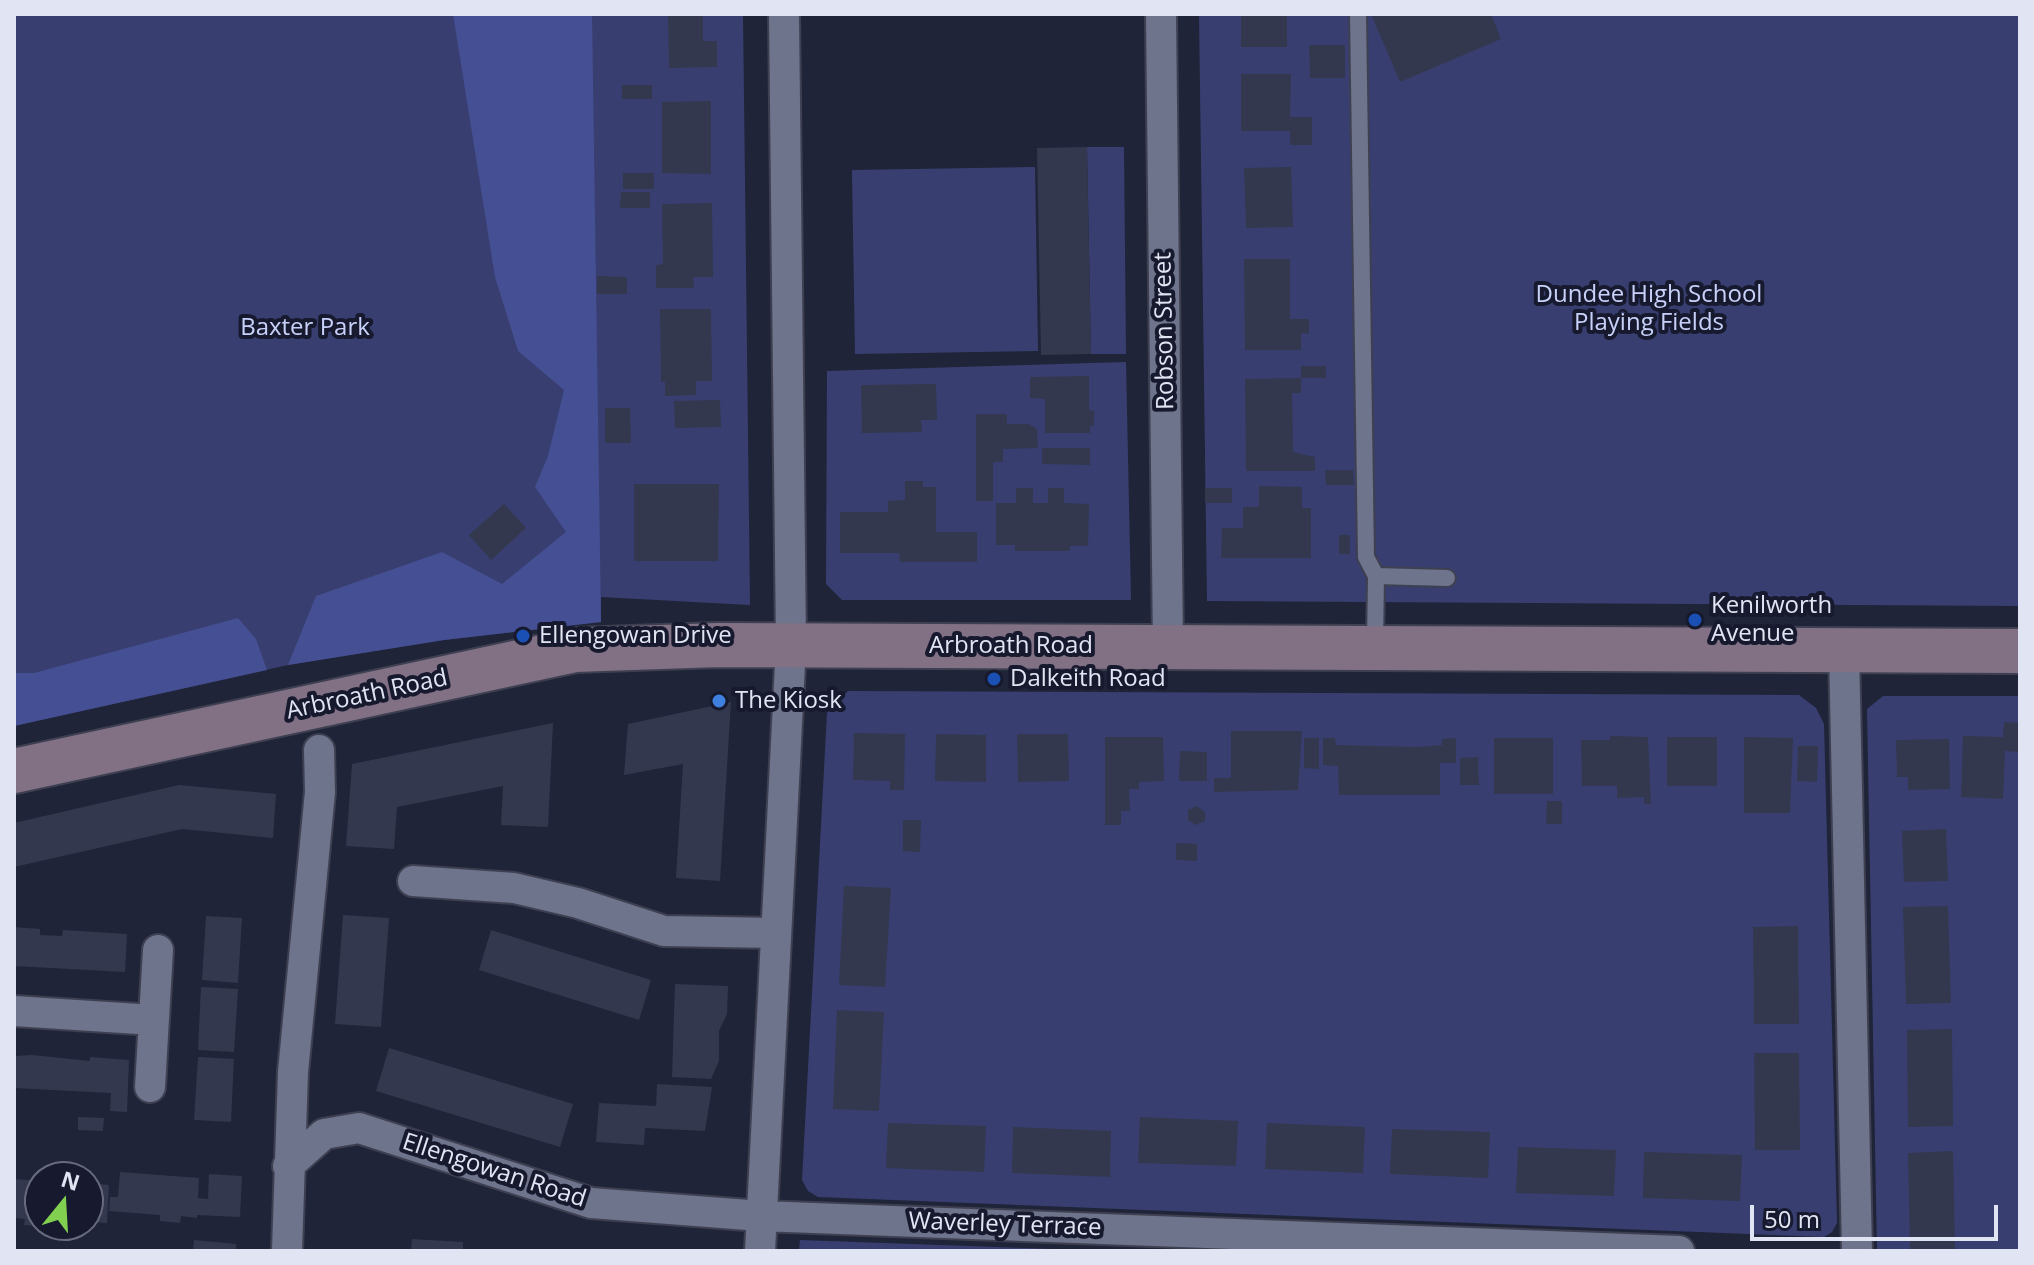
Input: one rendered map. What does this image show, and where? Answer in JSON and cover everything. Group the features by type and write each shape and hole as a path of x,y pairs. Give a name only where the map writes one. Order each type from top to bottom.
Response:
{"main road":[{"name":"Arbroath Road","path":"14,771 575,650 791,645 2020,651"}],"street":[{"path":"760,1251 791,645 784,14"},
{"name":"Robson Street","path":"1161,14 1168,647"},
{"path":"1844,651 1857,1251"},
{"path":"287,1251 288,1166 320,792 319,750"},
{"path":"413,881 514,888 578,903 664,931 776,933"},
{"path":"150,1087 158,950"},
{"path":"14,1011 154,1020"},
{"name":"Ellengowan Road","path":"288,1166 324,1134 359,1128 591,1203 761,1216"},
{"name":"Waverley Terrace","path":"761,1216 1318,1244 1679,1251"}],"lane":[{"path":"1358,14 1366,557 1376,576 1375,648"},
{"path":"1376,576 1447,578"}],"green space":[{"name":"Baxter Park","path":"14,14 743,14 750,605 601,597 601,622 444,640 288,665 14,726"},
{"name":"Dundee High School Playing Fields","path":"1199,14 2020,14 2020,606 1207,601"},
{"path":"1087,147 1124,147 1126,354 1091,354"},
{"path":"1035,167 1038,351 855,354 852,170"},
{"path":"1126,362 1131,600 842,600 826,584 827,371"},
{"path":"848,691 1799,695 1816,708 1824,724 1837,1223 1832,1232 1824,1237 818,1197 808,1191 802,1180 827,713"},
{"path":"1883,696 2020,696 2020,1251 1877,1251 1867,709"},
{"path":"800,1240 1108,1251 799,1251"}],"shaded area":[{"path":"453,14 592,14 601,622 444,640 288,665 316,596 442,552 502,584 566,532 535,487 548,456 564,390 518,351 495,277"},
{"path":"238,618 256,639 267,670 14,726 14,673 34,673"}],"building":[{"path":"668,14 703,14 703,41 717,41 717,67 669,68"},
{"path":"1241,14 1287,14 1287,47 1241,47"},
{"path":"1371,14 1491,14 1501,39 1400,82"},
{"path":"1309,45 1345,45 1345,78 1310,78"},
{"path":"1241,74 1291,74 1290,117 1312,117 1312,145 1290,145 1290,131 1241,131"},
{"path":"622,85 652,85 652,99 622,99"},
{"path":"711,101 711,174 662,173 662,102"},
{"path":"1087,147 1091,354 1041,355 1037,148"},
{"path":"1291,167 1293,227 1246,228 1244,168"},
{"path":"623,173 654,173 654,189 623,189"},
{"path":"621,192 650,192 650,208 620,208"},
{"path":"712,203 713,277 693,277 694,288 656,288 656,265 663,264 662,204"},
{"path":"1244,259 1290,259 1290,319 1309,319 1309,334 1301,333 1301,350 1245,350"},
{"path":"597,276 627,277 627,294 597,294"},
{"path":"660,309 711,309 712,381 696,381 696,395 665,396 665,382 661,382"},
{"path":"1301,366 1326,366 1326,378 1301,378"},
{"path":"1089,376 1089,410 1094,411 1094,426 1090,426 1090,433 1045,433 1045,399 1030,398 1030,377"},
{"path":"1301,378 1301,393 1292,393 1293,452 1315,457 1315,471 1246,471 1245,379"},
{"path":"936,384 937,420 921,420 922,432 862,433 861,385"},
{"path":"720,400 721,427 675,428 674,401"},
{"path":"605,408 630,408 631,443 605,443"},
{"path":"976,414 1007,414 1007,424 1029,424 1037,429 1038,448 1003,449 1003,462 993,462 993,501 976,501"},
{"path":"1042,448 1090,448 1090,465 1042,464"},
{"path":"1325,470 1353,470 1354,485 1326,485"},
{"path":"905,481 923,481 923,487 936,487 936,532 977,532 977,562 900,562 899,553 840,553 840,512 888,512 888,501 905,500"},
{"path":"634,484 719,484 718,561 634,561"},
{"path":"1259,486 1302,487 1302,508 1311,508 1311,558 1221,558 1222,528 1243,528 1243,507 1259,507"},
{"path":"1016,488 1033,488 1033,503 1048,503 1048,488 1064,488 1064,503 1089,504 1088,546 1070,546 1070,551 1015,551 1015,545 996,545 996,503 1016,503"},
{"path":"1205,488 1232,488 1232,503 1205,503"},
{"path":"504,504 526,528 491,560 469,535"},
{"path":"1339,535 1350,535 1350,554 1339,554"},
{"path":"731,702 720,881 676,878 683,764 624,775 628,724"},
{"path":"2004,722 2020,723 2020,737 2019,752 2005,751 2003,799 1961,797 1963,736 2003,737"},
{"path":"553,723 548,827 501,825 503,786 397,807 394,849 346,846 352,764"},
{"path":"1231,731 1302,731 1298,790 1214,792 1214,778 1231,778"},
{"path":"854,733 905,734 904,790 890,790 890,781 853,780"},
{"path":"936,734 986,735 986,782 935,781"},
{"path":"1017,734 1068,734 1069,781 1018,782"},
{"path":"1610,736 1648,737 1651,804 1644,804 1644,797 1617,798 1617,786 1582,786 1581,740 1610,740"},
{"path":"1105,737 1163,737 1164,781 1139,782 1139,789 1129,789 1130,811 1121,811 1121,825 1105,825"},
{"path":"1667,737 1717,737 1717,786 1667,786"},
{"path":"1744,737 1793,738 1790,813 1744,813"},
{"path":"1304,738 1319,738 1319,769 1304,768"},
{"path":"1323,738 1335,738 1336,745 1417,747 1442,745 1442,739 1456,738 1456,763 1440,763 1440,795 1339,795 1338,766 1323,765"},
{"path":"1494,738 1553,738 1553,794 1494,794"},
{"path":"1949,739 1950,789 1908,790 1908,777 1897,777 1896,740"},
{"path":"1798,746 1818,746 1817,782 1797,781"},
{"path":"1180,751 1207,752 1207,781 1179,781"},
{"path":"1478,757 1479,785 1460,785 1460,758"},
{"path":"179,785 276,794 273,838 182,829 14,867 14,823"},
{"path":"1547,801 1562,801 1562,824 1546,824"},
{"path":"1197,806 1205,812 1205,821 1196,825 1188,820 1188,810"},
{"path":"903,820 921,820 920,852 903,851"},
{"path":"1946,829 1948,881 1904,882 1902,831"},
{"path":"1176,843 1197,844 1197,861 1176,860"},
{"path":"844,886 891,888 885,987 839,985"},
{"path":"1948,906 1951,1003 1906,1004 1903,907"},
{"path":"343,915 389,918 381,1027 335,1024"},
{"path":"206,916 242,918 238,983 202,980"},
{"path":"1798,926 1799,1024 1754,1024 1753,927"},
{"path":"14,927 40,929 40,935 62,936 63,930 127,934 125,972 14,966"},
{"path":"491,930 651,980 639,1020 479,970"},
{"path":"675,984 728,986 727,1014 719,1031 719,1061 711,1079 672,1077"},
{"path":"201,987 238,989 234,1052 198,1050"},
{"path":"837,1010 884,1012 879,1111 833,1109"},
{"path":"1952,1029 1953,1126 1908,1127 1907,1030"},
{"path":"389,1048 573,1104 560,1147 376,1091"},
{"path":"1754,1053 1799,1053 1800,1150 1755,1150"},
{"path":"14,1056 90,1061 90,1057 129,1060 127,1112 110,1111 111,1093 14,1088"},
{"path":"198,1057 234,1059 231,1122 194,1120"},
{"path":"657,1084 712,1087 705,1131 645,1128 644,1145 596,1142 599,1103 656,1106"},
{"path":"78,1117 104,1118 103,1131 78,1130"},
{"path":"1140,1117 1238,1121 1236,1166 1138,1163"},
{"path":"888,1123 986,1126 984,1172 886,1168"},
{"path":"1267,1123 1365,1127 1363,1173 1265,1169"},
{"path":"1013,1127 1111,1131 1110,1177 1012,1173"},
{"path":"1392,1129 1490,1132 1488,1178 1390,1174"},
{"path":"1518,1147 1616,1150 1614,1196 1516,1193"},
{"path":"1953,1151 1955,1249 1910,1250 1908,1153"},
{"path":"1644,1152 1742,1155 1740,1201 1643,1198"},
{"path":"120,1172 199,1178 198,1198 208,1199 209,1174 242,1176 240,1217 181,1216 180,1223 160,1221 160,1215 109,1211 110,1197 118,1197"},
{"path":"14,1179 24,1180 24,1219 14,1218"},
{"path":"104,1185 109,1185 107,1223 104,1223"},
{"path":"412,1239 463,1242 463,1251 411,1251"},
{"path":"194,1240 236,1244 236,1251 193,1251"}],"place":[{"name":"Kenilworth Avenue","path":"1695,620"},
{"name":"Ellengowan Drive","path":"523,636"},
{"name":"Dalkeith Road","path":"994,679"},
{"name":"The Kiosk","path":"719,701"}]}
